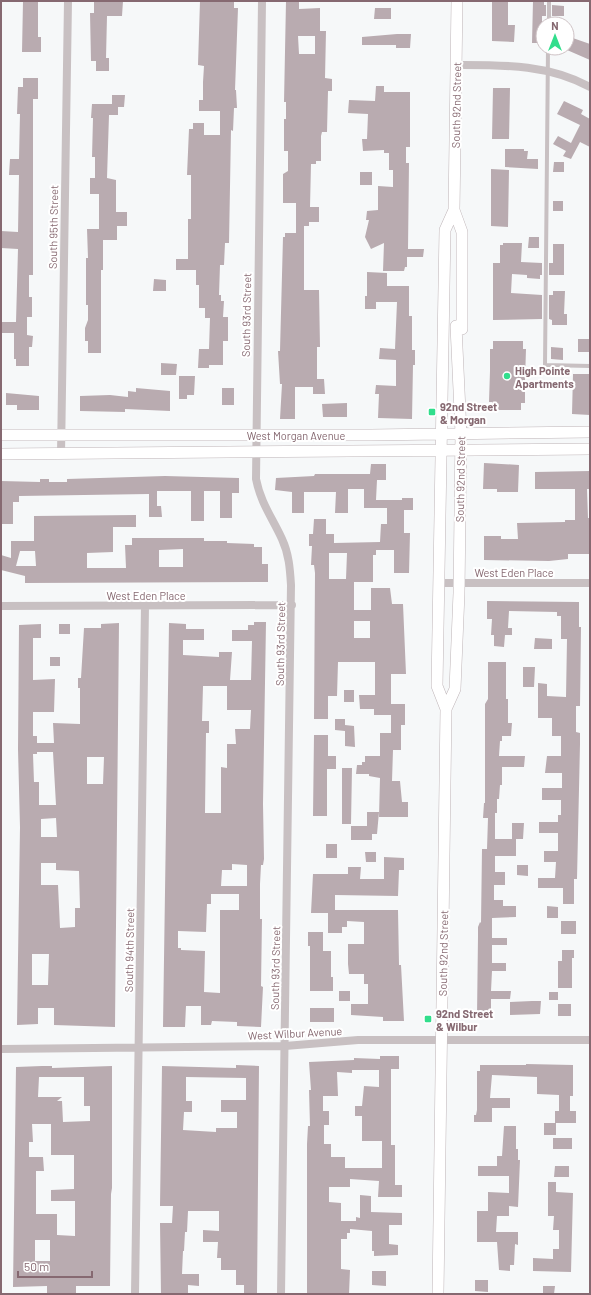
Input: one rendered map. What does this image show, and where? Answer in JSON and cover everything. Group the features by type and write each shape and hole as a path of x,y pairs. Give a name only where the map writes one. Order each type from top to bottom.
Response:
{"main road":[{"name":"South 92nd Street","path":"446,709 455,690 459,583 461,433 456,326 462,329 462,232 454,210 457,1"},
{"name":"South 92nd Street","path":"438,1294 446,709 438,686 441,433 444,230 454,210"},
{"name":"West Morgan Avenue","path":"1,435 371,435 590,432"},
{"path":"523,433 523,450"},
{"path":"371,435 371,451"},
{"name":"West Morgan Avenue","path":"1,454 590,449"}],"street":[{"name":"South 95th Street","path":"61,454 68,1"},
{"name":"South 93rd Street","path":"262,1 256,479 260,497 282,539 290,564 292,605 281,1294"},
{"path":"457,66 522,66 548,70 590,87"},
{"name":"West Eden Place","path":"439,583 590,583"},
{"name":"West Eden Place","path":"1,606 292,605"},
{"name":"South 94th Street","path":"135,1294 144,606"},
{"name":"West Wilbur Avenue","path":"1,1049 285,1046 358,1040 590,1040"}],"lane":[{"path":"549,1 549,16"},
{"path":"548,56 545,365 590,366"}],"building":[{"path":"23,1 38,1 38,37 41,37 41,52 22,52"},
{"path":"94,1 123,1 122,16 107,16 106,58 109,58 109,71 96,71 96,61 91,61 90,13 94,13"},
{"path":"200,1 234,1 234,8 238,8 235,90 237,108 234,108 233,131 231,130 229,243 225,243 224,265 220,265 219,295 221,295 221,301 224,301 223,317 228,317 228,341 223,341 223,365 209,365 209,368 198,368 199,349 209,349 210,318 205,318 205,308 199,308 199,285 196,285 196,270 176,270 176,259 188,259 188,219 191,219 191,175 187,175 189,129 193,129 193,123 204,123 204,135 220,135 220,111 199,111 199,100 203,100 204,66 198,65"},
{"path":"286,1 299,1 299,9 320,8 320,31 326,31 325,78 332,79 332,91 328,91 327,132 322,132 321,136 321,161 316,161 316,164 311,164 310,207 319,207 319,222 309,222 309,226 304,226 304,290 319,290 320,347 317,347 317,379 324,379 325,394 313,394 313,387 295,387 295,419 280,419 282,384 280,384 278,351 280,351 283,237 285,237 285,233 296,233 296,203 283,203 283,174 288,171 288,151 284,151 284,119 286,119 286,102 284,102","holes":["298,36 315,36 315,54 299,54"]},
{"path":"492,1 508,1 508,25 515,25 514,42 492,41"},
{"path":"533,1 544,1 544,5 546,5 546,16 535,16 535,43 532,43"},
{"path":"552,5 564,6 564,16 552,16"},
{"path":"375,8 391,8 391,19 374,19"},
{"path":"411,34 410,48 396,48 396,45 362,45 362,37"},
{"path":"575,39 590,44 590,60 575,53"},
{"path":"23,78 38,78 38,99 33,99 33,275 29,275 29,297 32,297 32,317 27,317 27,335 33,336 32,347 29,347 29,366 16,366 16,359 14,359 14,333 1,333 1,322 16,322 18,249 1,248 1,231 18,232 19,175 9,175 10,159 19,159 20,114 17,114 18,87 23,87"},
{"path":"376,86 384,86 384,92 410,92 410,147 406,147 406,163 409,163 408,249 424,249 423,257 407,257 407,267 405,267 404,271 383,271 384,243 371,249 365,237 369,220 366,220 367,211 378,210 378,186 393,187 393,170 389,170 389,153 384,153 384,150 363,151 362,139 367,139 368,114 348,113 349,100 375,101"},
{"path":"493,88 510,88 509,139 492,139"},
{"path":"112,95 125,95 124,107 118,107 118,115 109,115 107,178 116,180 116,212 127,212 127,226 117,226 117,240 103,240 103,270 101,270 101,353 88,353 88,341 85,341 85,328 88,320 88,305 86,305 86,258 88,258 87,229 99,229 99,194 90,194 90,178 95,178 95,157 92,157 92,104 112,104"},
{"path":"564,101 583,110 581,114 590,119 590,147 580,142 571,159 563,156 566,151 553,144 558,136 571,143 580,125 557,114"},
{"path":"505,149 524,149 524,151 528,151 527,159 538,159 538,169 505,167"},
{"path":"554,162 564,162 564,172 553,172"},
{"path":"491,169 509,170 508,227 491,226"},
{"path":"360,172 372,172 372,185 360,185"},
{"path":"553,201 563,201 563,211 553,211"},
{"path":"529,237 539,237 539,248 528,248"},
{"path":"503,243 522,243 521,262 542,263 542,275 540,275 540,279 527,278 527,275 512,274 511,293 542,295 542,319 493,320 493,263 500,263 500,245 503,245"},
{"path":"553,244 564,244 564,275 549,275 549,263 553,263"},
{"path":"367,272 387,273 387,286 409,286 409,316 412,316 412,350 415,350 415,365 413,365 412,419 378,418 379,394 375,394 376,385 396,386 396,360 379,359 380,348 395,349 397,302 376,302 376,309 365,309 365,296 367,296"},
{"path":"154,279 166,280 166,291 153,291"},
{"path":"553,291 565,291 564,314 567,314 567,325 552,325 552,320 549,319 549,295 553,295"},
{"path":"578,339 590,339 590,352 578,352"},
{"name":"High Pointe Apartments","path":"493,341 523,341 523,349 526,349 525,403 521,403 521,410 492,410 492,402 489,402 490,349 493,349"},
{"path":"551,347 563,348 563,360 551,359"},
{"path":"161,363 177,364 176,375 161,375"},
{"path":"573,374 590,374 590,415 572,414"},
{"path":"179,376 195,376 194,395 187,395 187,399 179,399"},
{"path":"136,388 170,391 170,411 125,409 125,412 80,411 80,396 110,395 128,397 128,391 136,392"},
{"path":"222,388 234,388 234,405 222,405"},
{"path":"6,393 39,396 39,410 17,410 17,405 6,405"},
{"path":"347,403 347,417 323,417 322,404"},
{"path":"484,463 519,465 518,492 497,492 497,489 483,489"},
{"path":"371,464 386,464 386,480 377,480 376,500 402,500 402,498 413,498 413,510 404,510 404,533 410,533 409,573 394,573 394,550 376,550 376,555 373,555 373,582 354,582 354,610 371,610 371,588 390,588 392,604 403,604 406,674 391,674 391,704 405,704 405,725 401,725 401,750 393,750 392,781 400,781 402,802 408,802 408,817 379,817 380,778 369,776 369,774 356,774 357,765 362,765 362,762 365,762 365,756 380,756 380,733 391,733 391,715 374,715 374,709 360,709 359,695 375,695 375,662 338,662 337,696 328,696 328,719 314,719 315,573 314,565 311,565 312,546 309,546 309,534 313,534 314,519 326,519 326,534 334,534 334,543 380,542 381,524 387,524 387,508 364,508 364,489 348,489 348,513 335,513 336,492 304,492 304,513 292,513 292,492 275,490 276,478 314,476 315,474 370,474","holes":["329,553 347,553 346,579 329,579","354,621 370,621 370,638 354,638"]},
{"path":"590,471 590,489 587,489 588,518 590,518 590,554 568,554 568,559 549,561 484,560 484,536 501,536 501,539 518,539 517,523 565,522 565,520 575,520 575,489 535,489 535,472"},
{"path":"165,476 239,478 239,493 232,493 232,518 220,518 220,491 204,491 204,521 191,521 191,491 157,491 157,506 161,506 162,517 149,517 149,494 19,496 19,502 13,502 13,524 2,524 1,481 40,482 40,479 49,479 49,482 67,482 67,479"},
{"path":"136,515 136,527 113,527 113,552 87,553 87,568 126,568 125,545 132,545 132,538 204,538 204,541 227,541 227,543 254,544 254,547 262,547 262,564 268,564 268,582 25,583 25,576 1,570 1,555 11,558 11,541 34,541 34,516","holes":["183,549 183,567 159,567 159,550","20,551 35,551 36,566 16,566"]},
{"path":"487,601 579,602 579,627 581,627 580,706 576,706 576,732 580,733 580,744 577,879 574,879 574,904 563,904 563,888 538,888 538,878 555,878 556,862 544,862 544,851 558,851 558,833 539,833 539,822 558,822 558,815 561,815 561,800 542,800 542,788 562,788 562,773 545,773 547,756 561,756 561,736 552,736 552,718 538,718 538,683 547,684 547,696 566,697 567,639 561,639 561,616 557,616 557,612 509,611 508,628 512,628 512,635 505,635 504,647 494,646 494,635 491,635 492,619 487,619"},
{"path":"254,622 266,622 263,804 264,859 263,865 261,865 260,884 260,919 262,919 261,986 263,987 261,1027 237,1026 237,1022 212,1021 211,1025 201,1025 201,1006 186,1006 185,1027 163,1027 169,623 186,624 186,629 204,629 204,640 183,640 183,655 219,657 219,652 232,652 230,680 251,680 252,641 232,641 232,630 248,630 248,625 254,625","holes":["203,686 227,686 227,710 251,710 250,729 235,729 236,744 227,744 227,768 221,767 221,813 205,813 206,733 209,733 209,721 202,721","232,864 247,865 247,886 221,886 222,870 232,870","211,894 239,894 239,910 220,910 220,993 204,992 205,951 181,950 181,948 178,948 178,931 206,932 207,904 211,904"]},
{"path":"119,623 115,1027 54,1025 54,1008 38,1008 38,1024 17,1025 20,827 18,749 19,625 41,624 41,638 33,638 33,680 55,679 54,712 33,712 33,736 37,736 37,743 54,743 53,723 80,724 80,688 78,688 78,678 81,678 84,628 101,628 101,624","holes":["37,752 53,752 56,805 39,805 39,782 34,782 33,754 37,754","87,757 104,757 103,784 87,784","56,818 57,837 41,837 41,819","41,863 56,863 56,870 79,871 80,908 75,908 75,927 60,928 58,885 41,885","32,954 49,954 48,985 32,985"]},
{"path":"59,624 70,624 70,634 59,634"},
{"path":"535,638 552,639 552,649 534,649"},
{"path":"50,657 60,657 60,666 50,666"},
{"path":"488,662 506,662 506,699 508,699 508,723 512,723 511,736 502,736 502,741 500,741 499,756 525,756 524,767 502,767 502,785 500,785 499,799 497,799 497,813 495,813 495,839 512,839 512,823 524,823 523,839 516,839 516,856 495,856 495,872 505,872 505,885 494,885 494,900 503,900 503,906 516,906 516,917 492,918 492,938 507,938 507,945 492,945 492,963 506,963 506,971 492,971 491,991 511,991 510,999 491,999 491,1016 477,1016 478,927 480,922 481,923 482,849 487,849 488,818 483,818 485,803 485,704 488,699"},
{"path":"523,667 535,667 534,687 523,687"},
{"path":"344,690 354,690 354,702 344,702"},
{"path":"335,719 345,719 345,725 354,726 355,747 345,746 345,731 335,730"},
{"path":"314,735 328,735 328,756 336,756 336,769 327,769 327,816 313,816"},
{"path":"342,768 352,768 351,824 342,824"},
{"path":"367,812 379,812 377,834 372,834 372,840 351,840 351,826 367,826"},
{"path":"326,844 337,844 337,858 326,858"},
{"path":"365,852 376,852 376,862 366,862"},
{"path":"384,857 404,858 404,870 399,870 398,896 335,895 335,910 398,910 399,965 401,965 404,1021 383,1021 383,1017 351,1015 351,1004 368,1004 368,984 364,984 364,974 349,974 348,964 348,944 364,944 364,922 347,921 347,927 342,927 342,933 328,933 328,913 311,913 313,874 348,874 348,867 361,867 360,879 384,879"},
{"path":"517,865 528,865 528,876 517,875"},
{"path":"547,906 558,907 558,918 547,918"},
{"path":"561,921 576,921 576,934 561,934"},
{"path":"308,932 323,932 323,951 331,951 331,977 333,977 333,991 310,991 310,946 308,946"},
{"path":"562,950 574,950 574,958 572,958 572,988 558,988 558,961 562,961"},
{"path":"339,991 350,991 350,1001 339,1001"},
{"path":"549,992 558,992 558,1000 549,1000"},
{"path":"541,1001 540,1014 510,1015 510,1002"},
{"path":"558,1004 571,1004 571,1016 558,1016"},
{"path":"310,1008 334,1008 334,1022 310,1022"},
{"path":"380,1056 399,1056 399,1069 391,1069 391,1145 395,1145 395,1185 402,1185 402,1197 378,1197 379,1181 350,1179 350,1187 329,1187 329,1202 341,1203 341,1221 356,1221 356,1217 360,1218 360,1195 371,1196 371,1212 402,1213 402,1225 389,1225 389,1244 398,1245 398,1255 374,1256 374,1251 372,1251 372,1231 350,1229 350,1233 347,1233 347,1239 341,1239 341,1269 350,1270 349,1294 307,1293 307,1144 308,1126 310,1126 309,1090 311,1090 309,1062 354,1060 354,1058 380,1059","holes":["352,1070 379,1070 379,1087 364,1086 362,1106 355,1106 355,1116 362,1116 362,1141 382,1141 382,1168 345,1168 345,1157 331,1157 331,1144 324,1144 324,1125 329,1125 329,1111 323,1111 323,1096 338,1096 337,1072 352,1073"]},
{"path":"236,1065 259,1066 257,1294 244,1294 244,1285 236,1285 236,1270 221,1270 221,1258 217,1258 218,1242 203,1242 203,1230 219,1231 219,1211 188,1211 182,1274 199,1274 199,1286 188,1285 188,1294 161,1294 160,1223 172,1223 173,1206 160,1206 162,1066 236,1068","holes":["186,1077 246,1078 246,1100 221,1100 221,1112 237,1112 237,1128 216,1128 216,1132 183,1130 184,1112 192,1112 192,1101 186,1101"]},
{"path":"480,1065 573,1065 573,1096 570,1096 570,1111 576,1111 576,1123 555,1123 555,1111 559,1111 559,1095 537,1094 537,1077 492,1075 490,1098 510,1098 510,1108 492,1108 492,1122 474,1122 474,1115 476,1115 477,1110 477,1071 480,1071"},
{"path":"52,1066 52,1068 112,1066 110,1286 76,1286 76,1294 47,1293 47,1286 13,1287 16,1067","holes":["39,1077 84,1077 84,1106 90,1106 90,1121 63,1122 62,1101 57,1101 62,1097 38,1097","32,1124 51,1124 51,1155 74,1155 74,1189 51,1190 51,1201 75,1201 75,1236 57,1235 57,1214 36,1214 36,1171 44,1171 43,1157 29,1157 29,1142 33,1142","35,1240 50,1240 50,1261 35,1261"]},
{"path":"544,1123 556,1123 556,1135 544,1135"},
{"path":"504,1126 516,1126 516,1149 518,1149 518,1160 520,1160 518,1207 509,1206 509,1216 497,1216 496,1232 518,1232 518,1245 515,1244 514,1265 510,1265 510,1271 499,1270 497,1242 477,1242 477,1211 488,1211 488,1192 509,1193 509,1176 478,1176 478,1166 497,1166 497,1156 502,1156"},
{"path":"553,1138 572,1138 572,1149 553,1149"},
{"path":"555,1166 569,1166 569,1177 554,1177"},
{"path":"548,1182 556,1182 556,1192 573,1193 571,1272 533,1271 533,1258 553,1259 553,1249 559,1249 559,1230 553,1230 554,1216 548,1216"},
{"path":"372,1271 386,1271 386,1286 372,1285"},
{"path":"475,1280 488,1280 488,1292 475,1291"},
{"path":"543,1286 555,1286 554,1294 543,1294"}],"place":[{"name":"High Pointe Apartments","path":"507,376"},
{"name":"92nd Street & Morgan","path":"432,412"},
{"name":"92nd Street & Wilbur","path":"428,1019"}]}
